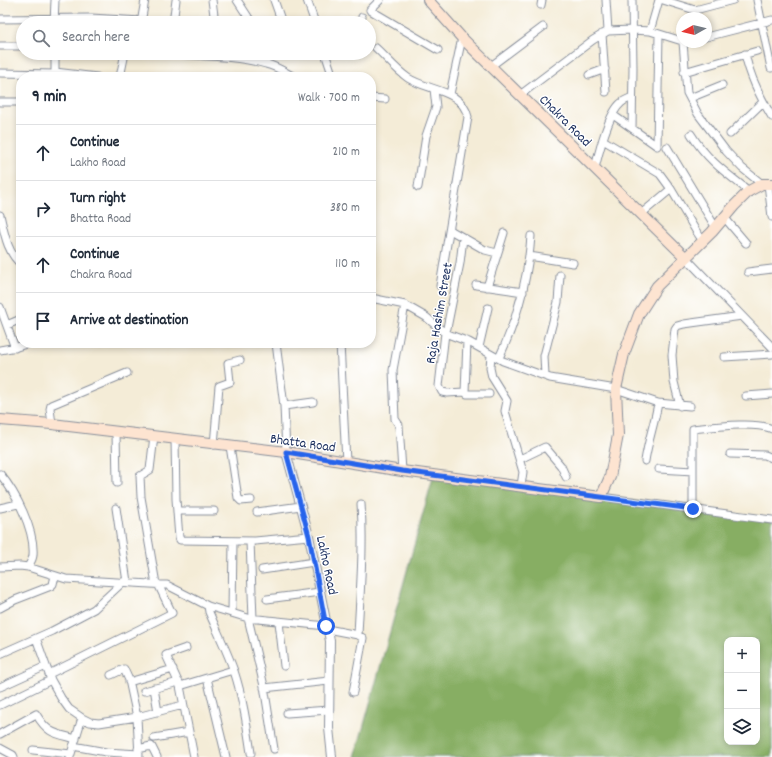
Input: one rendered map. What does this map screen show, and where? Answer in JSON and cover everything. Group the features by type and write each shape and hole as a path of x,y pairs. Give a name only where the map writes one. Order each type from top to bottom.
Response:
{"main road":[{"name":"Chakra Road","path":"428,0 462,38 686,258"},
{"path":"601,497 610,477 618,435 616,389 624,354 638,314 656,286 716,228 749,191 767,184"},
{"name":"Bhatta Road","path":"0,420 52,424 154,436 214,445 286,452 402,471 601,497"}],"street":[{"path":"54,16 55,0"},
{"path":"142,16 145,0"},
{"path":"174,16 176,0"},
{"path":"212,0 215,16"},
{"path":"237,0 247,16"},
{"path":"274,0 280,16"},
{"path":"307,0 313,16"},
{"path":"380,0 370,10 438,50"},
{"path":"606,0 606,92"},
{"path":"632,0 632,128"},
{"path":"650,31 659,0"},
{"path":"663,0 695,10 733,0"},
{"path":"757,0 771,68"},
{"path":"0,19 16,20"},
{"path":"712,35 772,20"},
{"path":"491,66 542,27"},
{"path":"520,95 593,40 605,33 632,30 650,31 676,40"},
{"path":"613,115 657,146 659,34"},
{"path":"450,94 462,38"},
{"path":"0,46 16,46"},
{"path":"376,48 396,69 409,79 450,94 463,104 467,110 468,117 440,286"},
{"path":"682,48 687,92 698,114 726,151 742,168 767,184 772,217"},
{"path":"684,72 757,51"},
{"path":"745,54 749,71 763,102 772,117"},
{"path":"55,60 55,72"},
{"path":"121,72 124,60"},
{"path":"246,60 267,64 286,72"},
{"path":"327,60 331,72"},
{"path":"589,75 605,70"},
{"path":"0,73 16,73"},
{"path":"690,98 722,86"},
{"path":"418,187 426,136 436,106 434,89"},
{"path":"595,168 605,131 613,115 621,103 632,97"},
{"path":"376,98 385,99"},
{"path":"0,102 16,102"},
{"path":"730,134 763,102"},
{"path":"691,134 711,161 749,191"},
{"path":"603,140 660,174 703,241"},
{"path":"667,147 716,228"},
{"path":"641,214 671,189"},
{"path":"0,215 3,240 16,259"},
{"path":"724,218 746,243"},
{"path":"450,230 485,250 497,253"},
{"path":"487,287 504,233"},
{"path":"499,358 508,339 523,292 528,268 531,236"},
{"name":"Raja Hashim Street","path":"463,238 448,328 444,333 439,386 442,392 446,393 465,392"},
{"path":"529,256 573,263"},
{"path":"686,258 772,347"},
{"path":"748,272 772,269"},
{"path":"545,376 544,356 557,307 560,275"},
{"path":"476,285 523,292"},
{"path":"376,299 405,305 426,317 444,333 467,341 499,358 545,376 616,389 658,403 690,406"},
{"path":"402,471 399,426 395,419 392,370 405,305"},
{"path":"0,307 15,348 0,350"},
{"path":"479,348 488,308"},
{"path":"680,406 674,382 672,355 675,329 677,326 742,316"},
{"path":"7,325 16,321"},
{"path":"467,341 465,392 467,394 489,394"},
{"path":"277,348 284,406 286,452"},
{"path":"340,348 346,462"},
{"path":"491,354 490,368 492,377 507,401 504,411 523,472 521,486"},
{"path":"724,357 772,354"},
{"path":"214,445 220,386 230,382 228,363 240,360"},
{"path":"52,424 50,410 51,405 127,373"},
{"path":"746,396 772,394"},
{"path":"284,406 313,402"},
{"path":"645,461 658,403"},
{"path":"693,509 693,429 723,426 764,426 772,429"},
{"path":"116,432 117,483"},
{"path":"0,704 172,613 157,584 141,498 140,476 150,470 154,436"},
{"path":"175,439 177,511 180,540 250,541 309,536"},
{"path":"230,446 238,498 240,502 251,500"},
{"path":"520,459 545,447 561,466 566,477"},
{"name":"Lakho Road","path":"286,452 309,536 330,641 329,728 332,757"},
{"path":"730,454 765,455 772,458"},
{"path":"659,469 693,471"},
{"path":"0,474 14,493 26,522 32,542 33,557 28,567"},
{"path":"601,497 769,520 772,512"},
{"path":"0,508 18,504"},
{"path":"358,635 363,531 361,504"},
{"path":"257,512 301,506"},
{"path":"116,508 125,582"},
{"path":"177,511 214,511"},
{"path":"232,613 233,541"},
{"path":"250,541 251,618 274,749"},
{"path":"262,570 314,562"},
{"path":"0,567 28,567 66,579 167,585 208,606 251,618 327,627 358,635 363,638 353,692"},
{"path":"0,608 15,600 51,586 56,576"},
{"path":"0,654 52,631 94,609 125,582"},
{"path":"267,599 320,592"},
{"path":"208,606 209,612 234,670 242,702 251,753"},
{"path":"279,622 284,666"},
{"path":"36,638 50,677 60,698 69,709 90,722 137,718 183,705"},
{"path":"186,648 166,655 179,684 189,732 192,757"},
{"path":"0,687 46,666"},
{"path":"112,675 124,669 129,682 137,718 139,754"},
{"path":"129,682 173,669"},
{"path":"144,691 207,678 234,670"},
{"path":"207,678 226,757"},
{"path":"264,688 329,681"},
{"path":"154,688 158,712"},
{"path":"287,713 329,710"},
{"path":"0,734 36,714 42,724 51,732 76,739"},
{"path":"33,750 70,756 82,718"},
{"path":"154,738 189,732"},
{"path":"73,746 106,752 139,754 151,746 157,757"},
{"path":"0,748 14,757"}],"green space":[{"path":"434,474 772,520 772,757 355,757"}],"route":[{"path":"326,626 322,598 309,536 286,452 402,471 693,509"}]}
